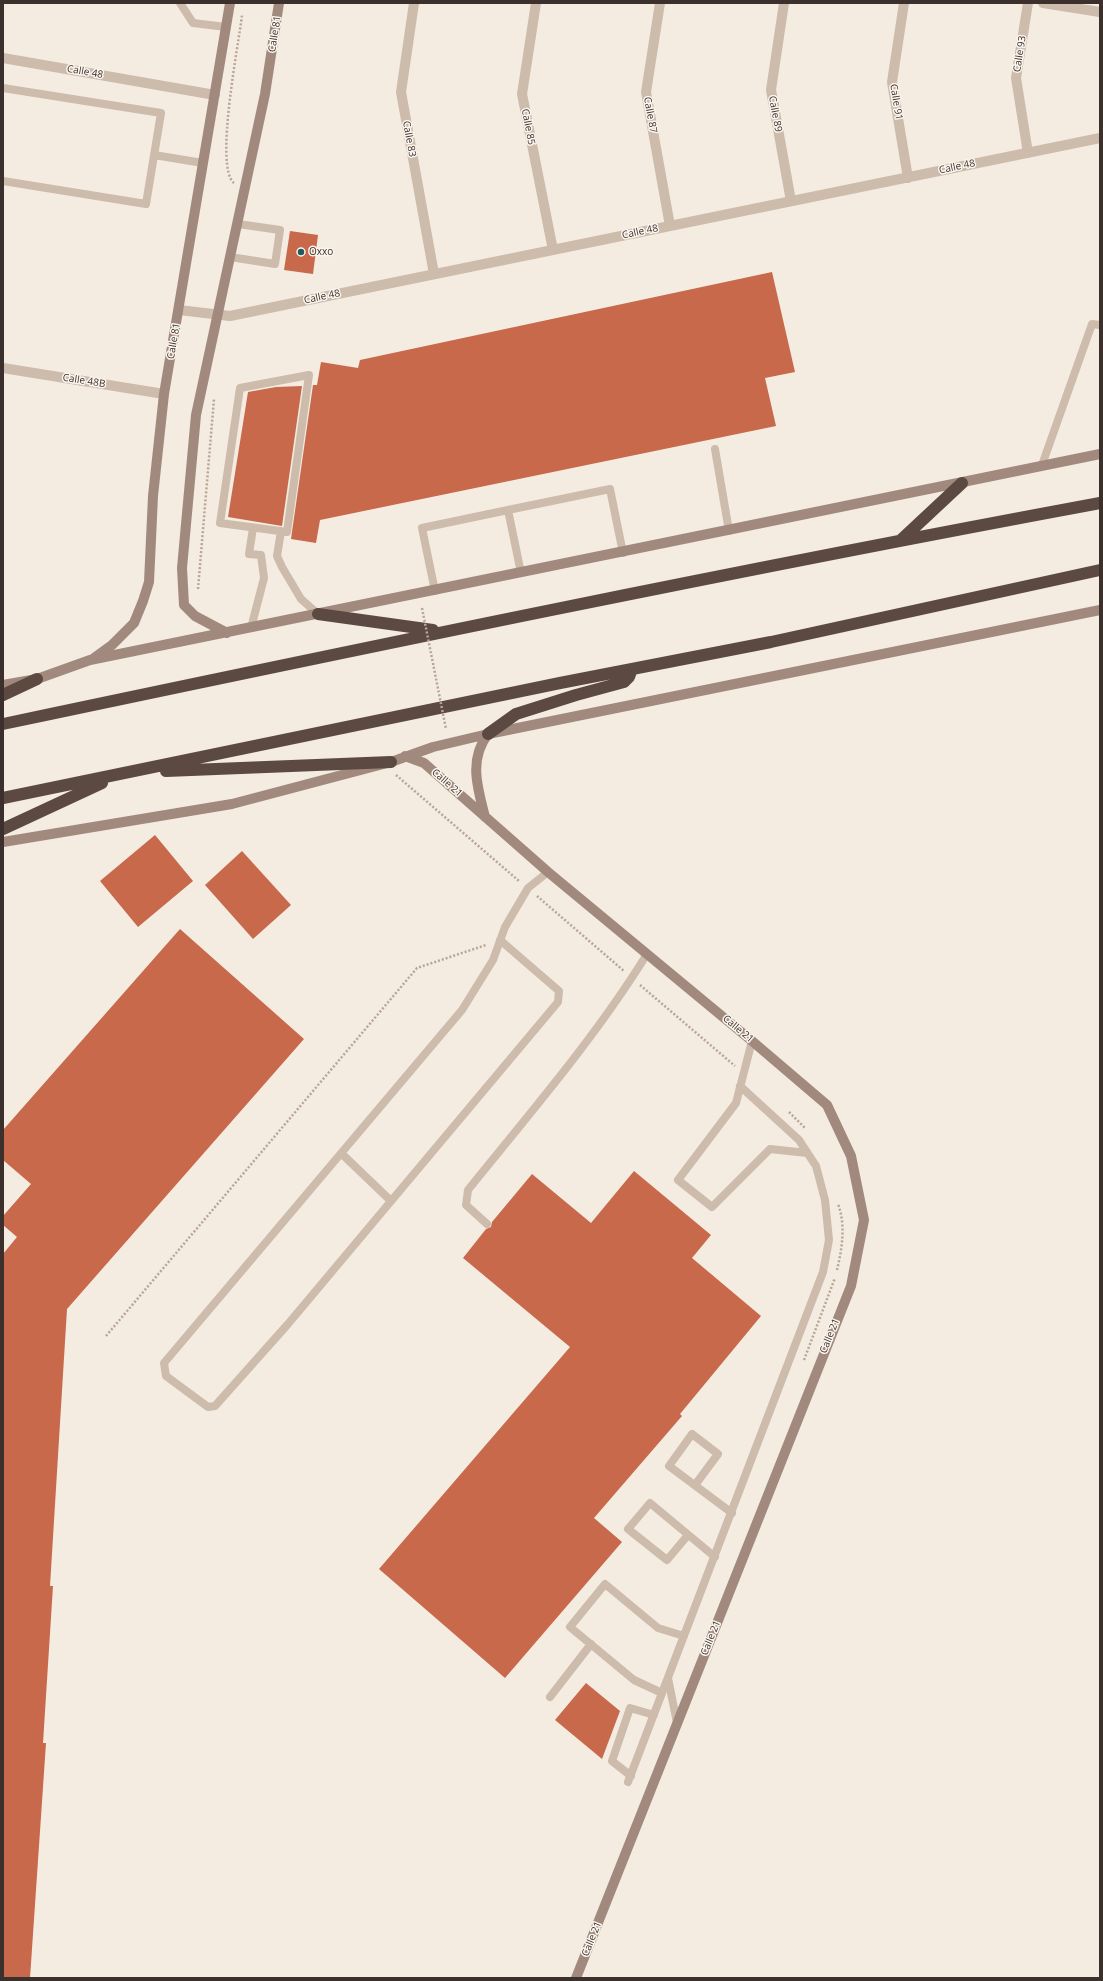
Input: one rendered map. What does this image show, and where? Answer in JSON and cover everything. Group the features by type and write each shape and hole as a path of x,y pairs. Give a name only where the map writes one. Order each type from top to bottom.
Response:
{"highway":[{"path":"901,540 962,483"},
{"path":"3,724 442,632 901,540 1100,503"},
{"path":"3,798 632,669 779,641 1100,570"},
{"path":"318,614 442,632"},
{"path":"488,734 516,714 624,682 629,677 632,669"},
{"path":"3,695 37,680"},
{"path":"3,829 125,774 391,766"}],"main road":[{"name":"Calle 81","path":"90,660 112,645 134,623 143,602 149,582 153,496 164,394 230,3"},
{"name":"Calle 81","path":"227,633 195,616 184,605 182,592 182,568 196,415 265,94 279,3"},
{"path":"3,685 37,680 90,660 435,591 1100,454"},
{"path":"3,842 232,804 391,766 405,756 433,747 488,734 1100,610"},
{"name":"Calle 21","path":"485,817 476,784 475,766 482,742 488,734"},
{"name":"Calle 21","path":"405,756 424,763 548,872 827,1105 850,1156 864,1220 851,1286 576,1978"}],"street":[{"name":"Calle 83","path":"414,3 401,92 434,274"},
{"name":"Calle 85","path":"536,3 522,94 553,250"},
{"name":"Calle 87","path":"660,3 646,92 670,226"},
{"name":"Calle 89","path":"784,3 771,90 791,201"},
{"name":"Calle 91","path":"904,3 892,82 908,178"},
{"name":"Calle 93","path":"1028,3 1016,78 1028,153"},
{"path":"1043,3 1100,12"},
{"name":"Calle 48","path":"3,58 215,95"},
{"name":"Calle 48","path":"179,310 230,316 1100,138"},
{"name":"Calle 48B","path":"3,368 164,394"}],"lane":[{"path":"180,3 193,23 226,27"},
{"path":"3,88 161,113 146,204 3,182"},
{"path":"154,155 203,163"},
{"path":"230,257 275,264 280,230 238,224"},
{"path":"1042,465 1092,324 1100,325"},
{"path":"309,375 287,532 280,531 220,523 240,388 309,375"},
{"path":"715,449 729,531"},
{"path":"435,591 422,528 508,510 610,489 622,552"},
{"path":"508,510 521,573"},
{"path":"251,628 264,578 261,555 249,554 253,528"},
{"path":"280,531 277,556 282,567 301,599 318,614"},
{"path":"500,940 559,991 558,1002 288,1324 215,1406 208,1407 166,1376 164,1363 462,1010 493,960 500,940 505,927 528,888 548,872"},
{"path":"486,1224 466,1205 468,1190 565,1070 632,978 647,954"},
{"path":"752,1041 736,1103 678,1180 712,1207 770,1149 807,1153"},
{"path":"654,1716 630,1708 612,1761 629,1779 654,1716 824,1272 829,1240 825,1200 816,1166 799,1140 740,1086"},
{"path":"342,1154 391,1201"},
{"path":"695,1484 718,1454 692,1434 669,1466 732,1513"},
{"path":"688,1535 667,1560 628,1529 650,1503 715,1557"},
{"path":"662,1693 634,1680 570,1626 605,1584 658,1628 684,1636"},
{"path":"550,1697 591,1644"},
{"path":"668,1678 677,1723"}],"path":[{"path":"235,184 231,181 226,168 226,126 243,11"},
{"path":"198,589 214,391"},
{"path":"422,608 446,729"},
{"path":"391,766 528,888 743,1074"},
{"path":"106,1336 417,968 500,940"},
{"path":"784,1109 806,1129"},
{"path":"801,1366 833,1286 842,1248 841,1211 836,1197"}],"building":[{"name":"Oxxo","path":"290,231 318,235 313,274 284,270"},
{"path":"772,272 795,372 765,378 776,426 320,520 316,543 291,539 313,385 317,385 321,362 358,368 360,360"},
{"path":"302,386 282,526 228,517 248,392 276,387"},
{"path":"155,835 193,881 138,927 100,881"},
{"path":"242,851 291,905 253,939 205,885"},
{"path":"180,929 304,1039 67,1309 50,1586 53,1586 43,1743 46,1743 30,1978 3,1978 3,1254 17,1237 3,1225 3,1216 31,1184 3,1160 3,1130"},
{"path":"634,1171 711,1235 692,1258 761,1316 680,1414 682,1416 594,1518 622,1542 505,1678 379,1569 570,1347 463,1258 486,1229 491,1227 492,1222 532,1174 591,1223"},
{"path":"586,1683 620,1711 602,1759 555,1720"}],"place":[{"name":"Oxxo","path":"301,252"}]}
